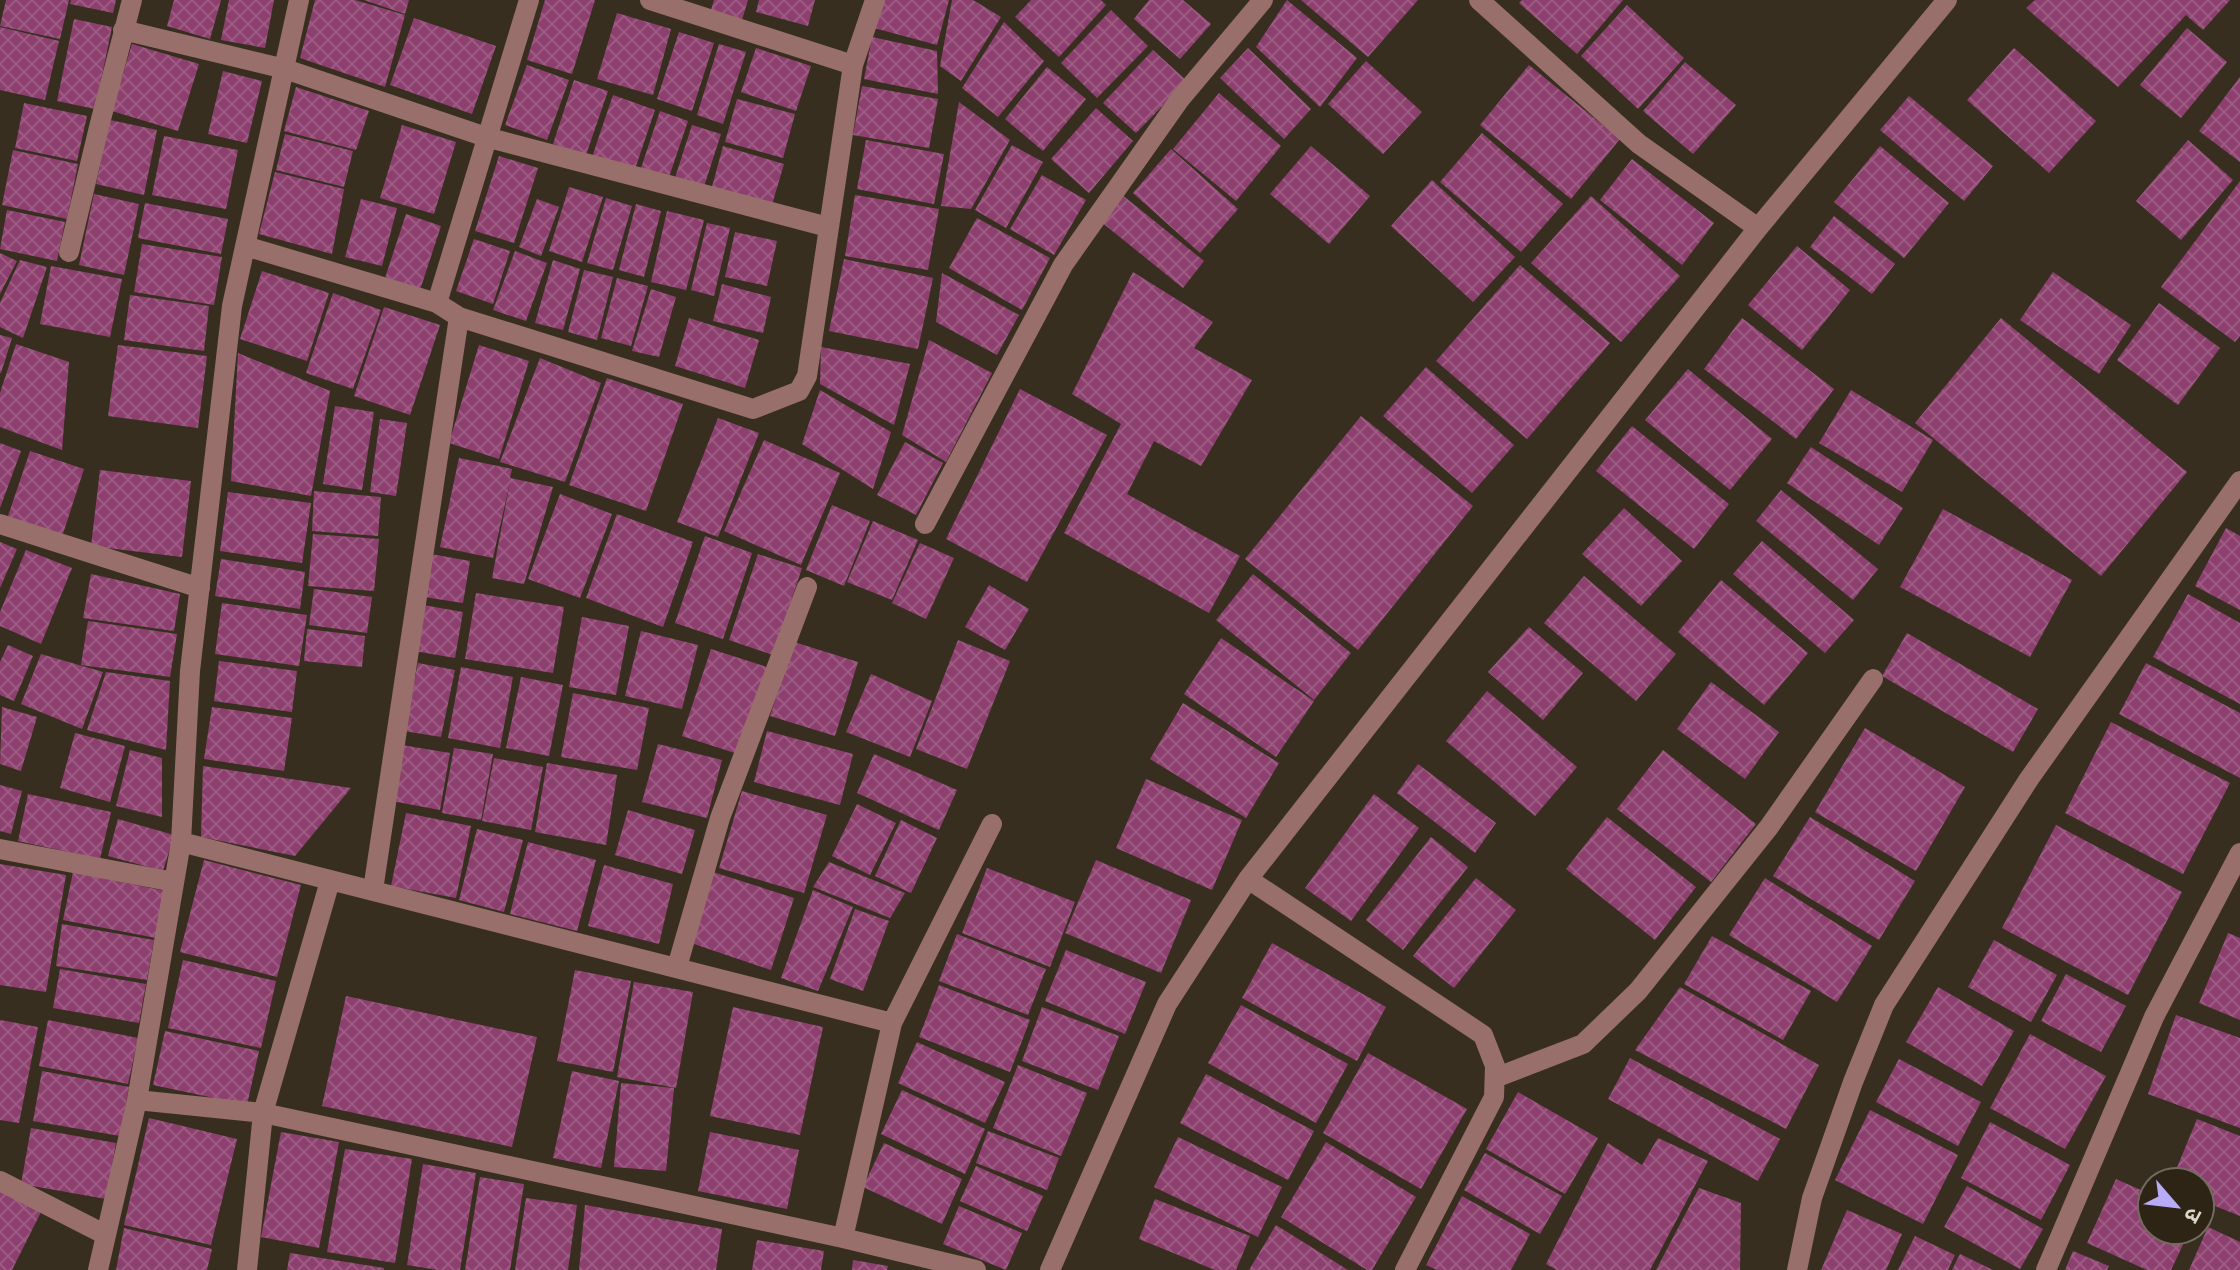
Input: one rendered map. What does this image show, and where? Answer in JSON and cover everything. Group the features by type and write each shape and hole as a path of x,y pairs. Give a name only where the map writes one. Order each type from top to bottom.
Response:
{"street":[{"path":"69,252 132,0"},
{"path":"98,1270 137,1100 181,842 190,671 232,306 299,0"},
{"path":"437,303 529,0"},
{"path":"650,0 853,65"},
{"path":"245,246 437,303 459,317 753,409 799,391 807,376 853,65 875,0"},
{"path":"925,524 1063,265 1180,99 1263,0"},
{"path":"1479,0 1639,144 1758,228"},
{"path":"1050,1270 1167,1004 1248,879 1758,228 1947,0"},
{"path":"123,30 285,69 486,137 828,227"},
{"path":"373,890 459,317"},
{"path":"1797,1270 1812,1198 1884,1005 2029,779 2240,481"},
{"path":"0,524 200,588"},
{"path":"677,967 720,818 807,587"},
{"path":"1495,1078 1583,1044 1638,991 1769,827 1873,679"},
{"path":"843,1238 892,1023 992,824"},
{"path":"181,842 892,1023"},
{"path":"0,849 174,882"},
{"path":"2046,1270 2154,1017 2240,853"},
{"path":"1248,879 1483,1035 1495,1066 1494,1097 1405,1270"},
{"path":"247,1270 263,1113 330,881"},
{"path":"137,1100 263,1113 843,1238 976,1270"},
{"path":"0,1181 106,1235"}],"building":[{"path":"6,0 69,0 60,39 0,26"},
{"path":"71,0 116,0 113,13 70,4"},
{"path":"174,0 221,0 210,39 167,26"},
{"path":"229,0 274,0 265,48 221,40"},
{"path":"315,0 355,0 405,15 385,87 300,58"},
{"path":"364,0 409,0 405,14"},
{"path":"545,0 595,0 572,74 527,60"},
{"path":"714,0 748,0 742,20 711,10"},
{"path":"759,0 815,0 808,26 756,12"},
{"path":"882,0 949,0 937,45 874,28"},
{"path":"952,0 973,0 1001,17 961,81 940,66"},
{"path":"1031,0 1101,0 1106,5 1059,57 1015,17"},
{"path":"1149,0 1183,0 1211,24 1180,59 1134,19"},
{"path":"1287,0 1357,58 1320,107 1256,47"},
{"path":"1301,0 1418,0 1368,57"},
{"path":"1522,0 1623,0 1577,54 1519,3"},
{"path":"2035,0 2230,0 2203,30 2186,15 2118,87 2026,8"},
{"path":"1627,5 1684,58 1638,109 1581,56"},
{"path":"1111,10 1148,46 1097,98 1061,63"},
{"path":"617,13 671,29 653,95 597,79"},
{"path":"414,18 496,46 472,114 390,85"},
{"path":"74,19 112,27 95,109 57,101"},
{"path":"1004,22 1044,61 998,117 962,88"},
{"path":"0,27 59,41 45,100 0,90"},
{"path":"2187,28 2227,62 2181,118 2140,85"},
{"path":"679,32 714,43 692,111 657,99"},
{"path":"872,37 937,51 938,94 864,79"},
{"path":"132,44 199,64 178,131 112,111"},
{"path":"719,44 746,52 723,124 697,115"},
{"path":"756,48 811,66 796,111 741,92"},
{"path":"1248,48 1311,109 1284,139 1220,78"},
{"path":"2014,48 2096,121 2049,173 1967,100"},
{"path":"1153,50 1187,81 1136,133 1103,103"},
{"path":"1366,61 1422,112 1383,154 1328,104"},
{"path":"1685,62 1736,105 1693,154 1643,111"},
{"path":"527,65 569,80 547,140 505,125"},
{"path":"1529,65 1620,139 1571,199 1480,125"},
{"path":"1047,67 1086,99 1043,151 1005,119"},
{"path":"223,71 262,81 247,143 208,134"},
{"path":"2240,77 2240,162 2199,131"},
{"path":"574,80 608,91 586,155 553,144"},
{"path":"862,86 938,99 929,148 853,135"},
{"path":"296,87 369,111 356,150 284,131"},
{"path":"1219,93 1281,146 1236,201 1173,149"},
{"path":"613,95 655,110 634,172 592,157"},
{"path":"1909,96 1993,166 1964,201 1880,130"},
{"path":"737,99 795,114 783,158 725,142"},
{"path":"959,102 1010,140 971,209 941,206"},
{"path":"24,103 87,116 77,161 15,148"},
{"path":"1096,108 1133,141 1089,193 1051,159"},
{"path":"660,111 688,121 667,183 639,174"},
{"path":"110,120 157,130 144,195 96,184"},
{"path":"402,125 456,142 434,214 380,198"},
{"path":"692,125 721,134 701,196 672,187"},
{"path":"1482,133 1563,204 1521,252 1440,182"},
{"path":"285,134 353,151 344,187 276,170"},
{"path":"164,136 238,150 226,209 152,195"},
{"path":"866,140 944,154 934,204 857,189"},
{"path":"2188,140 2233,180 2181,240 2136,201"},
{"path":"1012,145 1043,162 1006,228 975,210"},
{"path":"723,146 784,164 769,215 709,198"},
{"path":"1311,146 1370,196 1329,244 1270,194"},
{"path":"1880,146 1949,203 1904,258 1834,202"},
{"path":"1171,149 1238,209 1200,253 1133,193"},
{"path":"13,150 78,164 67,219 2,205"},
{"path":"499,156 538,168 514,243 475,231"},
{"path":"1632,159 1714,223 1682,265 1600,200"},
{"path":"275,172 344,189 332,254 259,234"},
{"path":"1042,175 1086,200 1054,255 1010,229"},
{"path":"1432,180 1515,257 1473,302 1391,226"},
{"path":"2240,181 2240,336 2235,342 2161,287"},
{"path":"569,187 603,197 582,262 549,251"},
{"path":"94,194 139,204 124,275 79,265"},
{"path":"1121,194 1204,261 1183,288 1100,221"},
{"path":"855,195 939,209 928,270 845,256"},
{"path":"1591,196 1680,276 1621,342 1531,263"},
{"path":"606,198 632,206 613,270 587,263"},
{"path":"361,199 397,208 382,266 345,257"},
{"path":"537,199 559,207 541,256 519,247"},
{"path":"145,203 228,219 221,254 138,238"},
{"path":"636,204 661,211 644,277 619,270"},
{"path":"7,210 65,222 57,261 0,249"},
{"path":"667,211 704,220 686,290 651,282"},
{"path":"406,214 441,226 420,290 385,278"},
{"path":"1834,216 1895,264 1872,294 1810,247"},
{"path":"977,218 1050,258 1022,310 949,268"},
{"path":"707,223 730,228 714,296 691,290"},
{"path":"735,232 777,241 767,286 725,277"},
{"path":"474,239 510,251 493,304 456,291"},
{"path":"142,244 222,257 214,305 134,292"},
{"path":"1797,246 1850,290 1802,350 1748,305"},
{"path":"515,251 547,263 526,321 493,310"},
{"path":"0,253 17,261 0,294"},
{"path":"844,259 933,278 918,349 829,331"},
{"path":"20,260 47,267 23,338 0,327 0,303"},
{"path":"553,260 580,269 563,330 535,323"},
{"path":"1520,265 1610,343 1527,439 1436,361"},
{"path":"51,266 122,279 110,337 40,324"},
{"path":"584,270 613,277 597,340 568,332"},
{"path":"262,271 329,293 307,361 240,339"},
{"path":"1133,272 1213,322 1194,348 1252,380 1201,466 1154,441 1127,494 1240,556 1209,613 1064,533 1121,424 1072,394"},
{"path":"2053,272 2131,325 2099,374 2020,320"},
{"path":"942,273 1019,315 997,355 936,322"},
{"path":"617,278 648,286 631,346 601,338"},
{"path":"722,284 771,297 763,333 713,321"},
{"path":"651,289 676,297 659,357 632,351"},
{"path":"333,293 381,310 353,389 306,373"},
{"path":"130,295 209,306 204,351 124,340"},
{"path":"2159,303 2220,348 2178,405 2117,360"},
{"path":"384,307 440,325 410,415 354,396"},
{"path":"689,318 759,340 745,388 675,366"},
{"path":"1742,318 1834,389 1796,439 1704,369"},
{"path":"2001,318 2187,472 2101,576 1915,423"},
{"path":"0,335 12,338 1,373 0,373"},
{"path":"929,340 992,373 946,462 902,435"},
{"path":"16,344 69,362 62,450 0,427 0,393"},
{"path":"118,345 207,356 198,428 108,416"},
{"path":"479,345 529,361 499,459 449,443"},
{"path":"821,347 910,364 894,425 820,384"},
{"path":"238,353 330,391 311,496 231,481"},
{"path":"540,358 601,383 565,482 500,462"},
{"path":"1426,367 1514,445 1472,493 1383,416"},
{"path":"1688,369 1772,439 1730,490 1645,420"},
{"path":"607,378 683,404 646,511 569,485"},
{"path":"1020,389 1107,435 1027,582 946,539"},
{"path":"820,390 891,432 873,489 802,444"},
{"path":"1851,390 1933,440 1902,492 1819,443"},
{"path":"335,406 374,412 362,490 323,484"},
{"path":"1361,416 1473,506 1358,650 1245,559"},
{"path":"718,418 759,433 718,537 677,522"},
{"path":"380,419 407,423 396,496 370,492"},
{"path":"1632,426 1729,504 1694,549 1596,471"},
{"path":"764,440 840,473 801,565 724,531"},
{"path":"905,442 943,463 916,515 877,495"},
{"path":"0,443 21,451 0,508"},
{"path":"1811,447 1903,508 1879,545 1787,483"},
{"path":"30,451 84,469 61,540 6,522"},
{"path":"459,458 512,469 510,478 553,487 524,584 492,578 510,482 493,558 440,547"},
{"path":"100,470 191,481 182,557 91,546"},
{"path":"1781,490 1878,569 1853,600 1756,521"},
{"path":"314,491 381,497 378,536 312,531"},
{"path":"228,492 311,503 302,563 220,551"},
{"path":"560,494 612,514 580,598 528,579"},
{"path":"832,505 870,521 844,586 806,570"},
{"path":"1624,508 1682,561 1641,606 1582,554"},
{"path":"1943,509 2072,580 2030,657 1900,587"},
{"path":"617,514 693,542 663,627 586,598"},
{"path":"873,521 918,540 892,600 847,582"},
{"path":"2226,528 2240,536 2240,610 2195,586"},
{"path":"313,534 379,539 374,591 308,586"},
{"path":"705,536 752,553 723,639 675,623"},
{"path":"1762,541 1854,620 1825,653 1733,574"},
{"path":"0,542 17,549 0,588"},
{"path":"920,543 954,558 926,619 892,603"},
{"path":"26,550 72,568 41,644 0,626 0,612"},
{"path":"431,554 470,561 463,603 424,597"},
{"path":"758,554 802,568 773,655 729,640"},
{"path":"221,559 305,572 300,609 215,596"},
{"path":"91,574 180,594 174,631 83,618"},
{"path":"1253,574 1351,653 1314,700 1216,620"},
{"path":"1584,576 1676,654 1636,701 1544,623"},
{"path":"1721,580 1808,653 1764,705 1678,632"},
{"path":"989,585 1029,609 1005,650 965,627"},
{"path":"314,589 372,597 367,633 309,625"},
{"path":"476,593 564,607 553,673 465,659"},
{"path":"2188,594 2240,623 2240,704 2153,657"},
{"path":"222,603 307,615 299,666 215,654"},
{"path":"423,605 463,612 455,658 414,651"},
{"path":"582,617 629,626 616,695 569,687"},
{"path":"88,621 177,634 170,677 81,665"},
{"path":"1529,627 1583,673 1543,720 1488,672"},
{"path":"307,629 365,636 362,667 304,661"},
{"path":"641,631 698,645 682,709 625,696"},
{"path":"1907,633 2038,709 2013,752 1882,676"},
{"path":"1221,638 1314,701 1276,757 1184,694"},
{"path":"958,640 1010,661 967,769 916,749"},
{"path":"794,642 858,662 835,736 770,716"},
{"path":"8,645 33,656 14,701 0,695 0,662"},
{"path":"711,649 767,667 738,754 682,736"},
{"path":"41,654 103,672 82,729 21,704"},
{"path":"219,661 297,671 292,712 214,701"},
{"path":"418,663 455,670 441,737 404,731"},
{"path":"2146,663 2240,713 2240,778 2119,714"},
{"path":"461,667 513,677 500,748 448,738"},
{"path":"106,672 170,681 166,750 87,730"},
{"path":"871,674 932,701 910,757 846,732"},
{"path":"521,677 563,685 549,756 506,748"},
{"path":"1711,682 1779,732 1745,779 1677,729"},
{"path":"1487,691 1577,767 1535,816 1446,741"},
{"path":"573,693 649,708 637,770 561,757"},
{"path":"1183,703 1279,763 1246,818 1150,759"},
{"path":"2,707 37,717 21,771 0,764"},
{"path":"212,707 292,718 284,771 204,759"},
{"path":"2111,722 2230,783 2183,874 2065,813"},
{"path":"1865,728 1965,787 1916,871 1815,812"},
{"path":"767,731 853,754 840,805 754,782"},
{"path":"75,733 125,746 110,802 60,788"},
{"path":"658,744 722,760 707,818 642,802"},
{"path":"402,745 450,753 440,810 392,801"},
{"path":"454,748 493,754 481,820 442,813"},
{"path":"130,750 162,758 162,817 116,806"},
{"path":"1663,750 1756,824 1711,882 1617,809"},
{"path":"874,754 957,790 939,830 857,793"},
{"path":"494,758 543,767 531,830 482,821"},
{"path":"547,763 617,775 606,845 535,832"},
{"path":"1418,764 1496,823 1475,853 1397,793"},
{"path":"203,766 351,788 295,856 201,837"},
{"path":"1146,779 1242,820 1212,890 1116,848"},
{"path":"0,785 22,791 11,834 0,831"},
{"path":"742,791 827,815 804,893 719,868"},
{"path":"28,794 111,812 100,859 18,841"},
{"path":"1374,794 1419,828 1351,921 1305,888"},
{"path":"857,804 896,823 870,875 832,856"},
{"path":"628,810 695,830 682,874 615,855"},
{"path":"406,813 471,826 456,898 391,886"},
{"path":"1607,817 1696,887 1655,940 1566,869"},
{"path":"1810,817 1915,881 1879,940 1773,876"},
{"path":"118,819 174,835 163,871 108,856"},
{"path":"901,820 937,838 911,893 875,876"},
{"path":"2056,825 2182,892 2128,995 2002,928"},
{"path":"477,829 523,840 504,912 459,900"},
{"path":"1431,837 1468,867 1403,950 1366,920"},
{"path":"528,842 596,860 577,931 510,914"},
{"path":"204,860 301,885 277,977 180,952"},
{"path":"1096,860 1191,900 1161,973 1065,933"},
{"path":"829,862 905,893 890,918 813,887"},
{"path":"0,864 66,875 46,992 0,985"},
{"path":"604,865 673,884 659,944 588,926"},
{"path":"987,868 1075,902 1050,967 962,933"},
{"path":"73,872 165,891 156,938 63,920"},
{"path":"713,872 794,898 771,970 691,943"},
{"path":"1476,878 1516,910 1454,988 1413,956"},
{"path":"1765,878 1872,946 1837,1002 1729,935"},
{"path":"813,890 853,907 818,991 781,978"},
{"path":"855,909 889,921 863,991 830,979"},
{"path":"62,924 154,940 147,980 56,966"},
{"path":"2228,933 2240,938 2240,1020 2199,1003"},
{"path":"957,934 1046,969 1028,1015 939,981"},
{"path":"1712,936 1811,991 1783,1040 1684,984"},
{"path":"1994,940 2057,975 2031,1022 1968,987"},
{"path":"1272,943 1386,1007 1357,1061 1242,998"},
{"path":"1066,950 1146,982 1125,1034 1045,1001"},
{"path":"183,960 276,981 261,1048 168,1028"},
{"path":"60,969 146,984 139,1023 53,1008"},
{"path":"575,970 631,981 613,1072 557,1061"},
{"path":"2066,974 2126,1006 2101,1052 2041,1021"},
{"path":"634,982 693,992 676,1088 617,1077"},
{"path":"939,985 1030,1020 1010,1072 919,1037"},
{"path":"1680,987 1819,1065 1786,1129 1635,1050"},
{"path":"1938,987 2014,1031 1982,1086 1906,1042"},
{"path":"346,996 537,1037 512,1147 322,1106"},
{"path":"1241,1005 1348,1064 1316,1123 1208,1063"},
{"path":"733,1007 823,1027 800,1135 710,1116"},
{"path":"1042,1007 1119,1036 1098,1090 1022,1061"},
{"path":"2176,1015 2240,1038 2240,1128 2148,1094"},
{"path":"0,1020 38,1027 19,1123 0,1120"},
{"path":"48,1020 138,1038 128,1084 39,1066"},
{"path":"165,1031 259,1051 247,1105 153,1085"},
{"path":"2030,1034 2106,1076 2065,1149 1990,1108"},
{"path":"917,1042 1005,1082 985,1123 898,1083"},
{"path":"1368,1053 1467,1109 1421,1189 1323,1133"},
{"path":"1630,1058 1780,1139 1758,1181 1608,1099"},
{"path":"1899,1059 1981,1102 1958,1146 1876,1102"},
{"path":"1018,1065 1087,1093 1061,1156 993,1128"},
{"path":"42,1071 129,1087 120,1136 33,1121"},
{"path":"572,1071 619,1081 601,1168 553,1158"},
{"path":"1206,1074 1314,1131 1288,1180 1180,1123"},
{"path":"621,1083 674,1088 666,1171 614,1167"},
{"path":"902,1090 985,1129 965,1174 881,1134"},
{"path":"1518,1092 1598,1138 1565,1194 1486,1149"},
{"path":"1870,1110 1958,1155 1923,1224 1835,1180"},
{"path":"149,1118 237,1139 211,1245 124,1225"},
{"path":"2197,1119 2240,1136 2240,1216 2216,1206 2216,1166 2178,1166"},
{"path":"1990,1122 2070,1165 2041,1220 1961,1178"},
{"path":"31,1128 116,1143 106,1199 21,1184"},
{"path":"988,1131 1059,1158 1047,1190 976,1163"},
{"path":"281,1132 339,1142 319,1248 261,1237"},
{"path":"710,1132 799,1150 787,1209 698,1191"},
{"path":"1178,1137 1282,1187 1258,1237 1154,1187"},
{"path":"1658,1138 1708,1161 1650,1270 1557,1270 1546,1264 1608,1143 1642,1165"},
{"path":"1326,1142 1416,1197 1372,1270 1367,1270 1281,1217"},
{"path":"884,1143 962,1179 942,1224 863,1187"},
{"path":"345,1149 412,1159 395,1263 327,1252"},
{"path":"1485,1153 1562,1196 1540,1234 1464,1190"},
{"path":"423,1164 476,1173 460,1270 407,1265"},
{"path":"976,1166 1043,1196 1027,1231 960,1201"},
{"path":"480,1177 524,1184 510,1270 465,1270"},
{"path":"2116,1179 2136,1188 2136,1246 2182,1246 2171,1270 2147,1270 2087,1243"},
{"path":"1967,1186 2043,1229 2020,1269 1944,1227"},
{"path":"1699,1188 1741,1203 1740,1270 1656,1270"},
{"path":"0,1191 41,1212 12,1270 0,1270"},
{"path":"1462,1196 1530,1234 1511,1270 1437,1270 1426,1265"},
{"path":"526,1198 577,1205 568,1270 515,1270"},
{"path":"1155,1199 1250,1236 1236,1270 1215,1270 1139,1239"},
{"path":"585,1205 722,1229 716,1270 579,1270"},
{"path":"959,1206 1022,1233 1006,1270 943,1244"},
{"path":"1847,1210 1902,1234 1886,1270 1821,1270"},
{"path":"1276,1225 1348,1270 1249,1270"},
{"path":"124,1228 212,1249 207,1270 116,1270"},
{"path":"2216,1231 2240,1242 2240,1270 2189,1270 2200,1246 2216,1246"},
{"path":"1915,1236 1955,1255 1948,1270 1898,1270"},
{"path":"757,1240 824,1251 821,1270 752,1270"},
{"path":"2073,1251 2109,1266 2107,1270 2065,1270"},
{"path":"290,1253 384,1268 384,1270 287,1270"},
{"path":"1960,1254 1993,1270 1952,1270"},
{"path":"853,1260 888,1266 887,1270 852,1270"}]}
